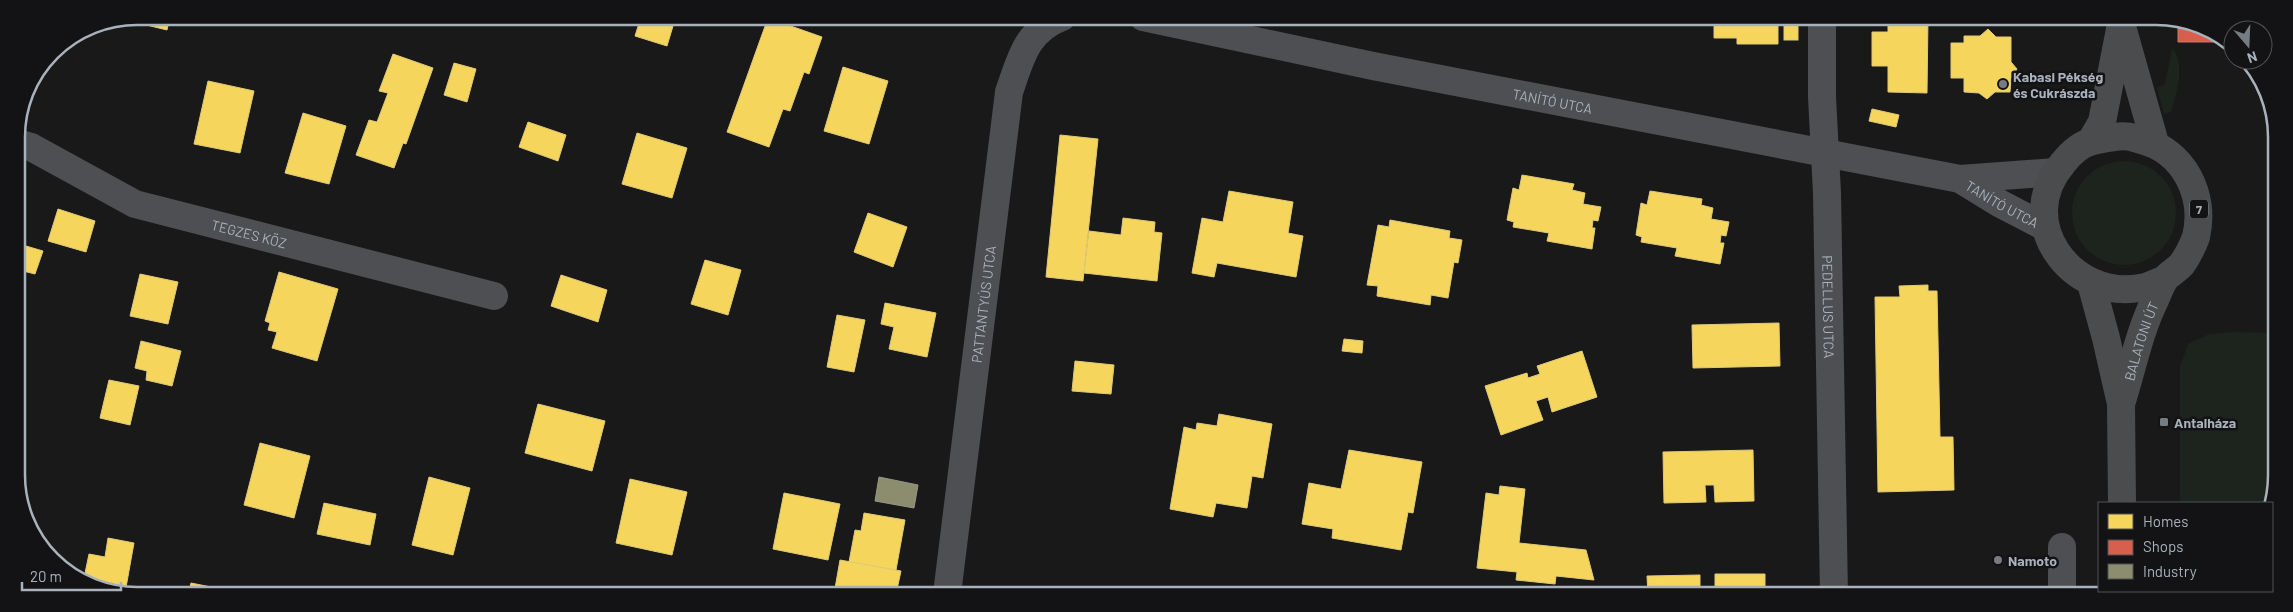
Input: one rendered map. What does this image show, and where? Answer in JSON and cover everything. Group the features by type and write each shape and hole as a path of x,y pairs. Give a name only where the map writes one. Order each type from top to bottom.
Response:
{"main road":[{"name":"BALATONI ÚT","path":"2091,141 2102,122 2122,25"},
{"name":"BALATONI ÚT","path":"2123,25 2155,144"},
{"name":"BALATONI ÚT","path":"2121,404 2154,301 2165,279 2181,264 2195,239 2200,210 2192,183 2173,155 2155,144 2124,135 2091,141 2071,154 2056,172 2048,189 2044,207 2045,226 2054,250 2070,269 2091,283 2116,290 2142,288 2165,279"},
{"name":"BALATONI ÚT","path":"2091,283 2121,404 2122,502"}],"street":[{"name":"PATTANTYÚS UTCA","path":"948,587 1009,92 1025,47 1045,25"},
{"name":"TANÍTÓ UTCA","path":"1181,25 1373,66 1960,179 2056,172"},
{"name":"PEDELLUS UTCA","path":"1822,25 1822,97 1825,154 1834,587"},
{"name":"TEGZES KÖZ","path":"25,145 135,204 494,296"},
{"name":"TANÍTÓ UTCA","path":"1960,179 1999,203 2045,226"},
{"path":"2062,547 2062,587"}],"shaded area":[{"path":"2172,48 2179,62 2179,79 2171,112 2164,114 2157,88 2165,84"},
{"path":"2124,161 2144,165 2153,170 2167,184 2172,193 2176,213 2172,233 2167,242 2153,256 2144,261 2124,265 2104,261 2095,256 2081,242 2076,233 2072,213 2076,193 2081,184 2095,170 2104,165"},
{"path":"2232,332 2268,333 2268,475 2265,502 2180,502 2180,366 2188,344 2209,334"}],"building: Homes":[{"path":"146,25 168,25 167,30"},
{"path":"638,25 673,26 667,46 635,36"},
{"path":"765,25 788,25 822,37 809,74 804,72 790,111 783,109 769,147 727,132"},
{"path":"1714,25 1778,25 1778,44 1737,44 1737,38 1714,38"},
{"path":"1784,25 1798,25 1798,40 1784,40"},
{"path":"1888,25 1928,25 1927,93 1888,92 1888,66 1872,66 1872,32 1888,32"},
{"path":"1988,29 1996,37 2011,37 2011,62 2017,69 2011,78 2010,92 1995,92 1987,99 1979,93 1964,92 1964,78 1951,78 1951,43 1964,43 1964,36 1980,36"},
{"path":"393,54 433,68 406,144 403,143 394,168 356,155 369,120 377,122 388,93 379,91"},
{"path":"454,63 476,69 467,102 444,95"},
{"path":"843,67 888,81 869,144 824,131"},
{"path":"208,81 254,91 240,153 194,144"},
{"path":"1872,109 1899,115 1896,127 1869,121"},
{"path":"303,113 346,126 329,184 285,173"},
{"path":"528,122 566,135 558,161 519,147"},
{"path":"637,133 687,148 672,198 622,184"},
{"path":"1060,135 1098,139 1083,281 1046,277"},
{"path":"1522,175 1574,184 1572,190 1585,193 1583,204 1601,207 1598,221 1593,220 1592,228 1595,228 1592,249 1547,241 1549,233 1513,227 1514,222 1507,220 1513,188 1519,190"},
{"path":"1229,191 1293,202 1288,233 1303,236 1296,277 1217,263 1214,277 1192,273 1202,218 1223,222"},
{"path":"1650,191 1702,199 1701,205 1713,208 1711,219 1729,222 1726,236 1721,235 1720,243 1724,243 1720,264 1675,256 1677,248 1641,242 1642,237 1636,235 1641,203 1647,205"},
{"path":"58,209 95,221 86,252 48,241"},
{"path":"868,213 907,227 893,267 854,252"},
{"path":"1123,218 1155,222 1154,232 1162,233 1157,281 1084,273 1089,231 1121,235"},
{"path":"1390,220 1450,231 1449,238 1462,240 1458,263 1454,262 1448,298 1431,295 1430,305 1377,296 1378,286 1367,285 1378,225 1389,227"},
{"path":"26,246 43,251 35,274 25,272"},
{"path":"705,260 741,270 728,315 691,304"},
{"path":"279,272 338,289 317,361 272,348 277,332 268,330 270,323 265,321"},
{"path":"140,274 178,282 168,324 130,316"},
{"path":"561,275 607,290 598,322 551,306"},
{"path":"1928,285 1928,291 1937,291 1940,437 1953,437 1954,490 1878,492 1875,297 1900,297 1899,286"},
{"path":"885,303 936,313 927,357 889,349 894,327 881,324"},
{"path":"837,315 865,320 854,372 827,367"},
{"path":"1779,323 1780,366 1693,368 1692,325"},
{"path":"1344,339 1363,341 1362,353 1342,351"},
{"path":"141,341 181,351 172,386 146,380 147,371 135,368"},
{"path":"1582,351 1597,397 1552,412 1548,397 1536,401 1543,420 1501,435 1485,386 1527,373 1528,378 1540,374 1537,366"},
{"path":"1075,361 1114,365 1111,394 1072,391"},
{"path":"109,380 139,386 130,425 100,418"},
{"path":"538,404 605,421 592,471 525,453"},
{"path":"1219,414 1272,424 1263,478 1252,476 1247,508 1216,503 1213,517 1170,509 1184,427 1196,430 1197,423 1217,426"},
{"path":"260,443 310,456 294,518 244,505"},
{"path":"1349,450 1422,462 1413,513 1408,512 1401,550 1332,538 1333,529 1302,524 1309,483 1341,489"},
{"path":"1753,450 1754,501 1715,502 1714,485 1705,485 1706,502 1664,503 1663,452"},
{"path":"429,477 470,488 453,555 412,545"},
{"path":"630,479 687,492 672,555 616,543"},
{"path":"1500,486 1525,489 1519,543 1586,550 1594,580 1556,576 1555,584 1516,580 1517,572 1477,568 1486,493 1499,495"},
{"path":"784,493 840,504 828,560 773,549"},
{"path":"324,503 376,514 370,545 317,534"},
{"path":"864,513 905,520 896,570 849,562 855,530 861,531"},
{"path":"108,538 134,543 126,586 101,581 85,574 89,554 105,557"},
{"path":"840,560 901,571 898,587 835,587"},
{"path":"1715,574 1765,574 1765,587 1715,587"},
{"path":"1700,575 1700,587 1648,587 1647,576"},
{"path":"191,583 211,587 190,587"}],"building: Shops":[{"path":"2178,27 2192,31 2215,42 2178,42"}],"building: Industry":[{"path":"879,477 918,485 914,508 875,501"}],"place":[{"name":"Kabasi Pékség és Cukrászda","path":"2003,84"},
{"name":"Antalháza","path":"2164,422"},
{"name":"Namoto","path":"1998,560"}]}
